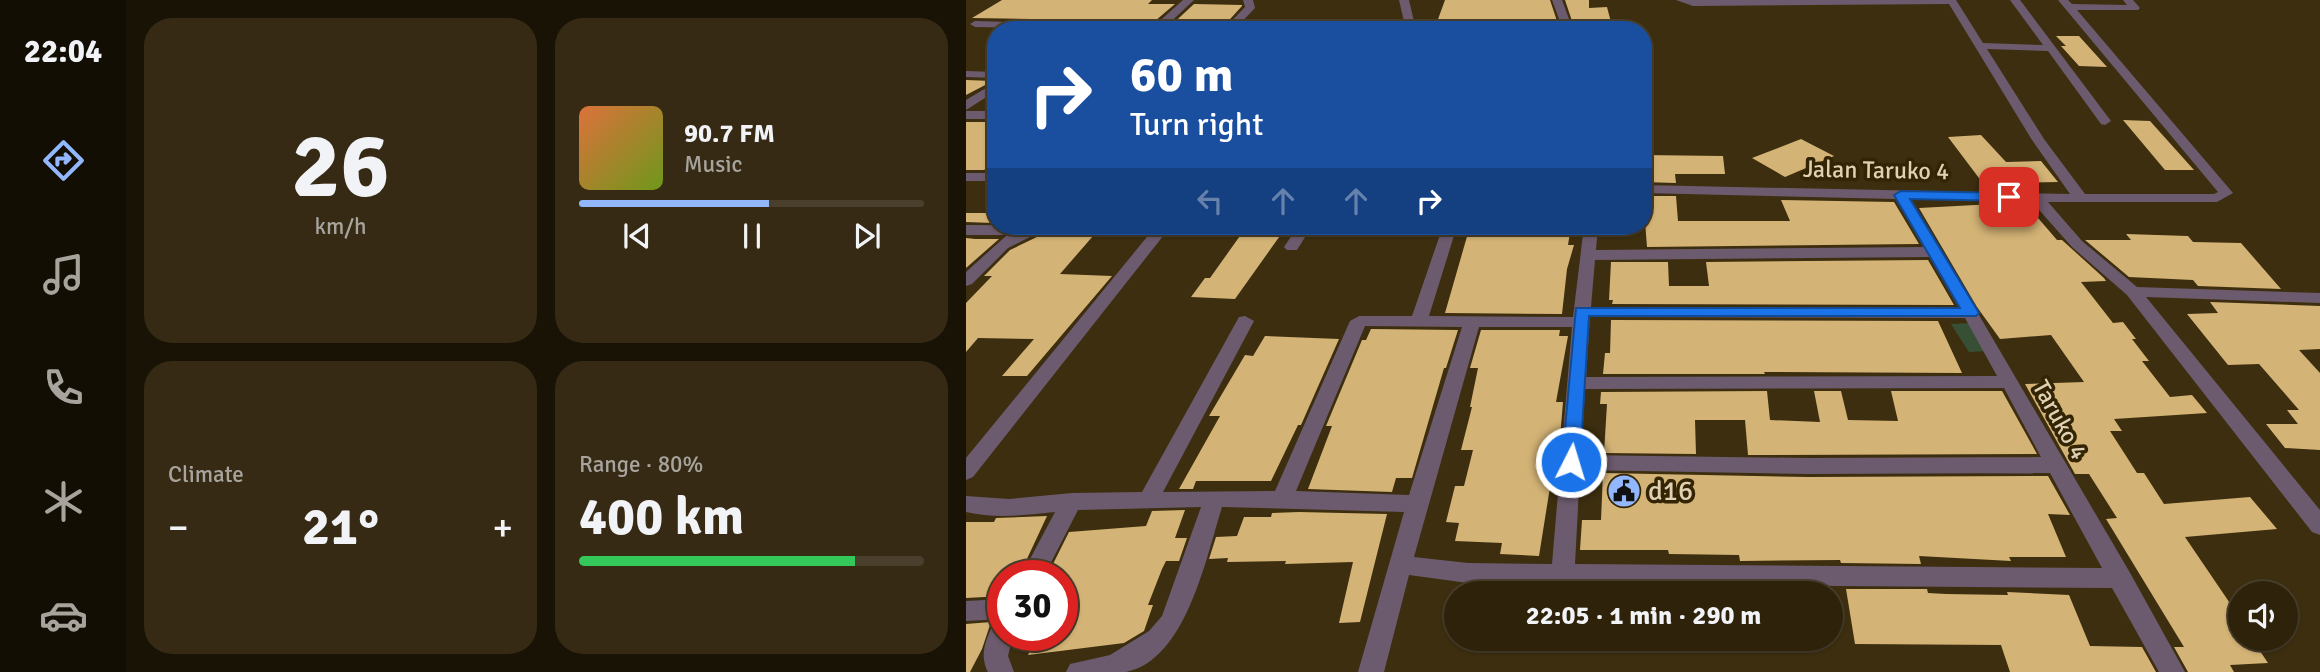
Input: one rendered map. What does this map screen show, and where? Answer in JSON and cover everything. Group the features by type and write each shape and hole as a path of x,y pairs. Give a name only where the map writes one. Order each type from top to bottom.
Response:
{"street":[{"path":"1165,21 1189,0"},
{"path":"1237,21 1250,8 1248,0"},
{"path":"1405,0 1405,9 1412,21"},
{"path":"1557,0 1565,21"},
{"path":"1681,0 1693,3 1951,0 2038,140 2080,197"},
{"path":"2015,0 2105,121"},
{"path":"2066,4 2134,8 2128,0"},
{"name":"Jalan Taruko 4","path":"1652,189 2036,198 2217,198 2226,193 2066,4"},
{"path":"975,24 987,24"},
{"path":"1979,46 2050,48"},
{"path":"966,74 987,75"},
{"path":"966,106 987,91"},
{"path":"966,115 987,115"},
{"path":"966,177 987,175"},
{"name":"Taruko 4","path":"1901,195 1971,313 2172,672"},
{"path":"2036,198 2077,244 2133,292 2319,523"},
{"path":"966,230 987,230"},
{"path":"966,281 1005,241 1016,235"},
{"path":"968,466 1156,235"},
{"path":"1292,247 1299,235"},
{"path":"1419,321 1447,235"},
{"path":"1563,573 1581,317 1590,235"},
{"path":"1588,256 1933,252"},
{"path":"2133,292 2320,298"},
{"path":"1283,498 1359,321 1472,323 1581,317 1971,313"},
{"path":"1147,500 1245,321"},
{"path":"1371,672 1472,323"},
{"path":"1578,383 2008,382"},
{"path":"1571,462 1808,466 2054,465"},
{"path":"1079,672 1114,666 1146,649 1158,639 1172,621 1215,498"},
{"path":"966,504 986,508 1072,501 1283,498 1418,504"},
{"path":"1041,560 1072,501"},
{"path":"1401,565 1468,573 2121,578"},
{"path":"966,611 987,610"},
{"path":"996,651 995,660 1001,672"}],"green space":[{"path":"1970,323 1988,351 1969,352 1951,324"}],"building":[{"path":"1002,0 1152,0 1148,4 1175,4 1155,21 972,18"},
{"path":"1445,0 1550,0 1557,21 1437,21"},
{"path":"1565,0 1589,0 1589,8 1607,7 1611,21 1572,21"},
{"path":"1194,4 1242,5 1228,21 1176,21"},
{"path":"2056,36 2079,36 2107,67 2079,66 2061,46 2066,46"},
{"path":"966,80 987,81 987,84 966,95"},
{"path":"2123,120 2150,121 2194,170 2165,170"},
{"path":"966,122 987,122 987,168 966,170"},
{"path":"1981,135 2006,162 2041,161 2058,182 2010,183 2015,190 1988,190 1948,137"},
{"path":"1801,139 1834,156 1785,177 1752,158"},
{"path":"1652,155 1723,156 1725,174 1675,174 1676,183 1652,182"},
{"path":"1652,196 1676,196 1678,221 1790,221 1781,200 1894,202 1919,244 1647,247 1646,235 1652,235"},
{"path":"2026,204 2057,240 2062,240 2104,278 2106,281 2081,282 2113,323 2123,322 2149,361 2142,361 2170,397 2192,395 2207,413 2114,419 2122,431 2110,431 2137,473 2144,473 2164,504 2250,497 2277,529 2185,537 2228,600 2228,651 2260,651 2268,663 2230,665 2234,672 2188,672 2174,647 2184,647 2106,519 2117,518 2089,474 2075,474 2025,384 2084,382 2051,335 2000,339 1977,307 1919,208"},
{"path":"966,213 987,213 987,223 966,222"},
{"path":"2126,234 2188,236 2193,242 2241,243 2281,289 2198,286 2193,280 2129,277 2085,240 2131,240"},
{"path":"1241,235 1281,235 1235,299 1191,297 1205,278 1210,278"},
{"path":"1467,235 1570,235 1568,245 1574,245 1567,269 1562,314 1445,313"},
{"path":"1039,236 1093,236 1060,274 1112,276 1027,376 1002,376 1034,339 978,338 966,352 966,303 992,276 984,276 1010,250"},
{"path":"966,238 975,239 999,239 966,268"},
{"path":"1928,260 1954,305 1612,304 1613,300 1609,300 1611,262 1668,262 1669,286 1709,286 1706,262"},
{"path":"2210,302 2320,306 2320,349 2299,350 2320,373 2320,450 2285,448 2266,424 2298,424 2287,410 2299,410 2259,364 2228,365 2187,314 2218,313"},
{"path":"1611,320 1938,321 1962,373 1603,374 1605,353 1610,353"},
{"path":"1371,329 1458,330 1412,478 1396,478 1392,492 1308,489 1332,426 1326,426 1362,340 1366,340"},
{"path":"1481,330 1560,330 1559,336 1568,336 1556,402 1563,402 1558,462 1554,462 1539,556 1500,554 1502,543 1455,541 1459,523 1446,522 1455,486 1464,486 1473,450 1461,450 1478,368 1470,368"},
{"path":"1265,336 1339,339 1301,425 1298,425 1271,481 1196,481 1193,489 1179,489 1220,416 1209,416 1245,355 1253,356"},
{"path":"1767,391 1770,420 1820,422 1814,391 1841,391 1848,420 1898,421 1891,391 2002,391 2037,454 1748,455 1745,420 1695,420 1696,454 1604,453 1607,404 1600,404 1601,392"},
{"path":"1603,473 1808,477 2048,476 2070,515 2048,514 2066,557 2009,557 2011,561 1919,556 1921,564 1841,563 1840,560 1740,561 1739,555 1669,554 1668,550 1580,550 1582,520 1601,520"},
{"path":"1185,510 1175,538 1187,538 1179,561 1166,561 1162,569 1148,605 1153,605 1144,631 1124,643 1078,649 1078,560 1055,560 1069,532 1146,526 1152,511"},
{"path":"1272,513 1387,514 1360,622 1339,623 1353,562 1285,564 1286,561 1227,562 1228,558 1209,559 1216,537 1237,536 1244,517 1271,517"},
{"path":"1047,516 1026,560 987,560 987,597 966,598 966,522 994,522 996,518"},
{"path":"1846,589 1927,589 1928,593 1946,594 2008,595 2007,592 2069,595 2090,646 2142,647 2156,672 2010,672 2001,645 1855,644"},
{"path":"987,622 987,634 982,649 970,672 966,672 966,624"},
{"path":"1030,651 1060,651 1028,655"}],"place":[{"name":"d16","path":"1624,491"}],"route":[{"path":"1571,462 1581,312 1971,313 1901,195 2009,197"}]}
